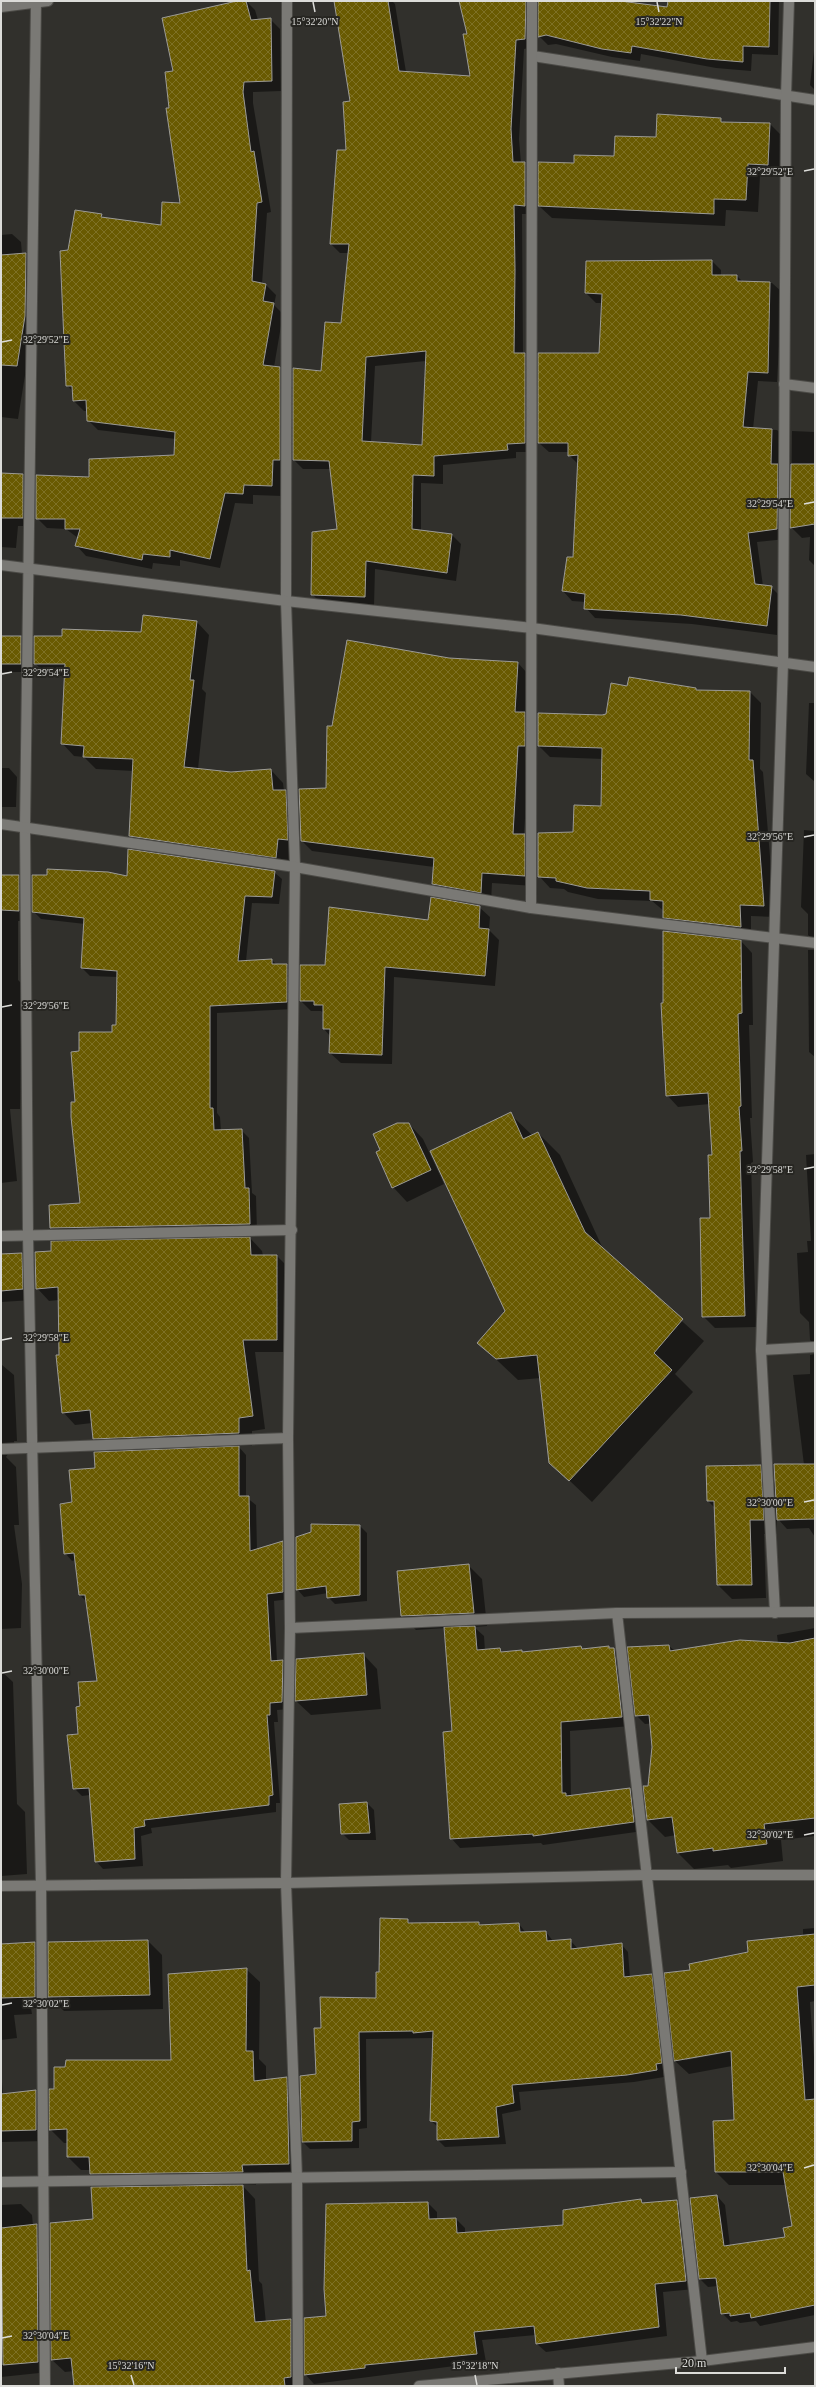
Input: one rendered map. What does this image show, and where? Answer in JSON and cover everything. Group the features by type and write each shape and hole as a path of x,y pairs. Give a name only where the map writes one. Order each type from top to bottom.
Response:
{"street":[{"path":"1,7 48,1"},
{"path":"287,1 286,601 295,867 292,1230 288,1438 290,1628 286,1884 297,2177 298,2386"},
{"path":"531,908 532,1"},
{"path":"774,1613 761,1350 783,663 786,96 789,1"},
{"path":"36,2 25,827 28,1236 41,1885 42,2181 45,2386"},
{"path":"533,56 815,100"},
{"path":"784,384 815,388"},
{"path":"1,565 286,601 532,628 815,667"},
{"path":"1,824 295,867 531,908 815,943"},
{"path":"1,1236 292,1230"},
{"path":"761,1350 815,1347"},
{"path":"1,1449 288,1438"},
{"path":"290,1628 617,1613 815,1612"},
{"path":"617,1613 702,2361"},
{"path":"1,1886 286,1884 646,1875 815,1875"},
{"path":"1,2182 681,2172"},
{"path":"419,2386 702,2361 815,2347"},
{"path":"558,2373 559,2386"}],"building":[{"path":"237,1 246,1 251,20 271,18 272,81 244,82 243,92 251,152 254,151 262,202 257,203 252,281 266,284 263,301 274,303 263,365 280,367 280,460 273,460 272,486 244,485 243,494 225,493 210,559 170,550 170,557 143,554 142,560 75,546 80,529 65,529 65,519 36,519 36,475 89,477 89,459 174,455 175,432 87,421 86,400 73,401 72,386 66,386 60,251 68,250 75,210 102,214 101,217 161,225 162,202 180,203 166,108 169,108 165,72 173,71 162,18"},
{"path":"334,1 388,1 399,71 470,76 463,34 467,34 459,1 526,1 525,39 516,40 511,129 513,162 525,162 525,206 514,205 514,353 525,353 525,443 507,444 508,450 434,456 434,476 413,475 412,529 452,534 447,573 366,561 365,597 311,595 312,532 337,529 329,461 293,460 293,368 321,371 325,322 341,323 349,244 330,244 337,150 346,150 343,102 350,101","holes":["426,351 422,445 362,441 366,357"]},
{"path":"538,1 620,1 667,7 668,1 770,1 769,47 743,46 743,62 707,59 632,46 631,53 602,49 546,35 538,37"},
{"path":"657,114 721,118 721,122 770,123 768,165 748,164 746,200 714,199 714,214 538,206 538,162 574,163 574,155 614,156 615,136 656,137"},
{"path":"26,253 25,316 17,366 1,365 1,255"},
{"path":"712,260 712,275 737,275 737,281 770,282 768,373 748,372 743,427 772,429 771,464 778,464 777,529 748,533 755,584 772,586 767,626 681,615 584,609 585,594 562,591 567,557 573,557 578,455 568,456 568,443 538,443 538,353 599,353 602,294 585,293 586,261"},
{"path":"791,464 815,464 815,524 790,528"},
{"path":"1,473 23,474 23,518 1,518"},
{"path":"143,615 197,621 190,680 194,680 184,767 231,772 271,769 273,790 286,790 288,840 278,839 276,858 129,836 133,759 83,757 84,746 61,744 65,664 34,664 34,636 62,636 62,629 141,632"},
{"path":"1,636 21,636 21,664 1,664"},
{"path":"347,640 449,658 518,662 515,712 525,712 525,746 518,746 513,834 525,834 525,876 482,873 481,893 432,884 434,858 301,841 299,789 326,788 327,726 332,726"},
{"path":"629,677 696,688 696,690 750,691 749,760 753,760 764,906 740,905 741,927 663,918 663,901 650,900 650,891 587,888 556,881 556,878 538,877 538,833 573,832 574,805 601,806 602,748 538,746 538,713 606,714 611,683 627,686"},
{"path":"128,849 275,871 272,897 245,896 238,961 272,959 272,964 287,964 287,1002 210,1006 210,1108 213,1108 214,1130 242,1129 245,1188 249,1188 250,1224 50,1228 49,1205 80,1203 71,1117 71,1102 75,1102 71,1052 79,1051 79,1032 112,1032 112,1025 116,1025 117,971 81,968 84,918 32,912 32,875 47,875 47,869 108,872 127,876"},
{"path":"1,875 19,875 19,911 1,910"},
{"path":"431,897 480,906 479,928 489,929 485,976 385,967 382,1055 329,1053 330,1029 323,1029 323,1005 314,1005 314,1001 300,1001 300,965 325,965 329,907 428,920"},
{"path":"663,931 741,940 742,1013 738,1014 745,1316 702,1317 700,1218 710,1218 708,1155 712,1155 708,1093 666,1096 661,1003 663,1003"},
{"path":"511,1112 523,1139 538,1132 585,1232 683,1319 654,1353 672,1370 569,1481 549,1463 537,1355 496,1359 477,1343 505,1311 430,1151"},
{"path":"397,1123 409,1123 431,1170 392,1188 376,1152 380,1150 373,1134"},
{"path":"250,1237 251,1255 277,1255 277,1340 243,1340 253,1416 239,1418 239,1433 93,1439 90,1410 62,1413 56,1355 59,1355 58,1287 36,1289 35,1252 51,1251 51,1241"},
{"path":"22,1253 23,1289 1,1291 1,1254"},
{"path":"239,1446 239,1496 249,1496 250,1551 283,1541 283,1592 267,1594 271,1661 283,1660 282,1702 270,1703 270,1715 267,1715 273,1795 269,1796 269,1805 144,1820 145,1826 134,1828 135,1859 95,1862 89,1788 73,1789 67,1735 78,1734 76,1707 80,1706 78,1682 97,1681 85,1595 79,1595 74,1553 64,1554 60,1504 72,1502 69,1470 95,1468 94,1452"},
{"path":"774,1464 815,1464 815,1519 777,1520"},
{"path":"761,1465 764,1520 750,1520 752,1585 717,1585 714,1501 707,1501 706,1466"},
{"path":"311,1524 360,1525 360,1595 327,1598 326,1586 296,1590 296,1537 311,1532"},
{"path":"469,1564 474,1613 401,1616 397,1571"},
{"path":"475,1626 477,1650 500,1648 501,1652 522,1650 522,1652 581,1646 582,1649 609,1646 609,1648 614,1648 622,1717 561,1722 562,1793 566,1793 566,1796 630,1788 634,1822 533,1836 533,1834 450,1839 443,1732 452,1731 444,1627"},
{"path":"815,1638 815,1818 764,1824 767,1844 713,1851 713,1848 677,1853 672,1817 647,1820 643,1786 648,1786 652,1747 649,1715 635,1716 627,1647 669,1645 670,1651 740,1640 790,1643"},
{"path":"364,1653 367,1695 295,1701 296,1659"},
{"path":"367,1802 370,1833 341,1834 339,1804"},
{"path":"380,1918 408,1919 408,1923 479,1922 479,1925 519,1923 520,1932 546,1931 547,1941 571,1939 571,1949 622,1943 624,1977 652,1974 662,2063 656,2064 657,2070 627,2075 512,2085 514,2103 496,2107 499,2137 437,2140 437,2122 430,2121 433,2031 413,2033 413,2031 359,2032 360,2121 352,2122 352,2141 302,2142 300,2076 316,2074 314,2028 321,2028 320,1997 376,1998 376,1972 379,1972"},
{"path":"815,1934 815,1985 797,1987 805,2100 815,2099 815,2305 751,2318 750,2313 730,2316 730,2313 721,2314 716,2278 699,2279 690,2198 717,2195 724,2246 785,2237 783,2228 792,2226 783,2172 715,2172 713,2121 734,2120 731,2051 674,2061 664,1973 690,1970 689,1964 748,1952 747,1941"},
{"path":"148,1940 150,1995 48,1997 48,1942"},
{"path":"35,1942 35,1997 1,1998 1,1944"},
{"path":"247,1968 246,2051 253,2051 254,2081 287,2077 289,2164 242,2165 243,2172 90,2174 89,2157 67,2157 67,2129 49,2130 49,2089 54,2089 54,2067 65,2067 66,2060 171,2060 168,1974"},
{"path":"36,2090 36,2130 1,2131 1,2094"},
{"path":"243,2185 247,2271 250,2270 255,2322 291,2319 291,2377 284,2378 285,2386 74,2386 71,2358 51,2360 50,2223 93,2219 91,2187"},
{"path":"641,2199 642,2203 677,2200 686,2281 655,2284 659,2327 536,2344 534,2326 474,2332 477,2354 365,2365 365,2368 304,2375 304,2318 326,2316 324,2289 326,2204 428,2202 429,2219 456,2218 457,2233 563,2225 563,2210"},
{"path":"37,2224 38,2362 3,2365 1,2228"}]}
